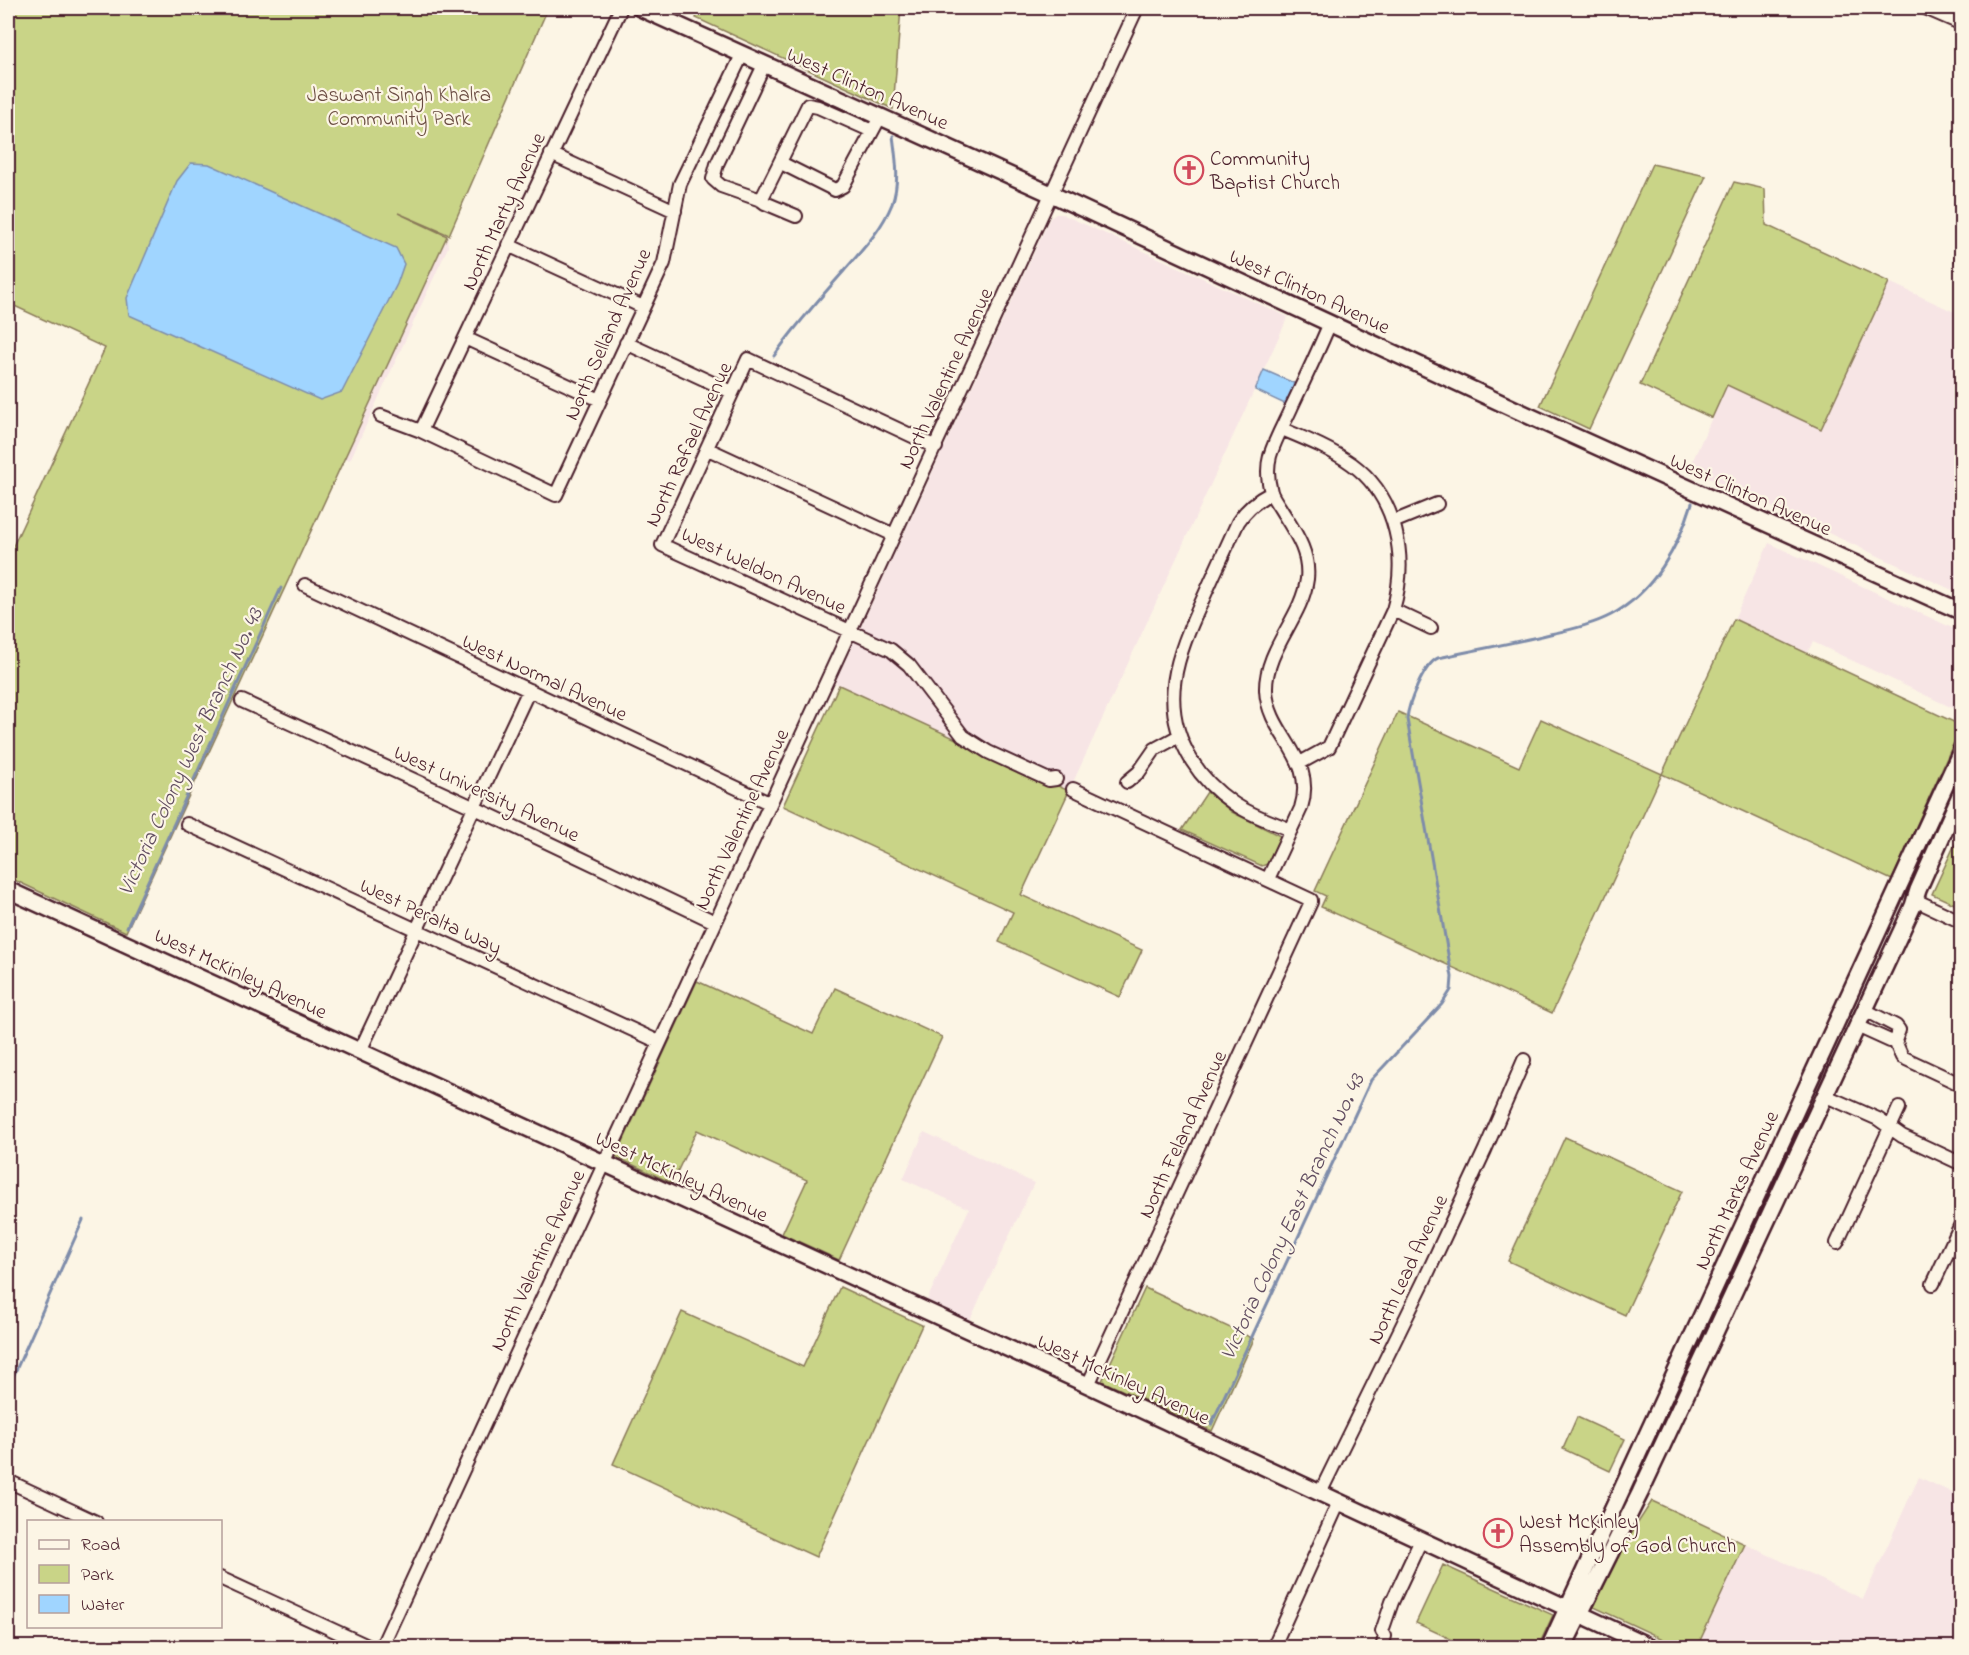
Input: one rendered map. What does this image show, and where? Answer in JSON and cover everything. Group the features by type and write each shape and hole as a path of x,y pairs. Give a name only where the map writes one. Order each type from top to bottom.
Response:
{"main road":[{"name":"West Clinton Avenue","path":"640,8 1962,612"},
{"name":"North Marks Avenue","path":"1563,1647 1574,1609 1722,1272 1962,749"},
{"name":"North Marks Avenue","path":"1549,1647 1574,1609 1640,1493 1810,1130 1962,791"},
{"name":"West McKinley Avenue","path":"8,890 1088,1385 1653,1647"},
{"path":"1791,1121 1810,1130"},
{"path":"1703,1358 1699,1351 1701,1340 1722,1272"}],"street":[{"name":"North Marty Avenue","path":"421,431 621,8"},
{"name":"North Valentine Avenue","path":"381,1647 1137,8"},
{"path":"1925,8 1962,24"},
{"name":"North Selland Avenue","path":"421,431 556,495 664,263 680,184 742,55"},
{"path":"764,65 717,164 713,179 722,186 796,216"},
{"path":"761,200 808,105 818,106 872,131"},
{"path":"778,166 783,164 835,190 843,186 880,117"},
{"path":"551,154 675,210"},
{"path":"508,245 643,307"},
{"path":"1073,789 1268,879 1304,797 1305,783 1300,763 1271,712 1266,690 1273,657 1303,593 1307,561 1301,543 1271,494 1268,469 1270,457 1330,323"},
{"path":"465,338 600,400"},
{"path":"627,343 732,392"},
{"name":"North Rafael Avenue","path":"662,545 748,359 936,447"},
{"path":"381,416 421,431"},
{"path":"1282,429 1327,449 1354,466 1375,487 1393,522 1401,554 1401,573 1393,610 1329,747 1300,763"},
{"path":"708,449 894,535"},
{"path":"1271,494 1254,503 1244,512 1238,522 1184,641 1173,686 1174,711 1179,736 1195,766 1223,796 1248,811 1291,830"},
{"path":"1393,522 1437,504"},
{"name":"West Weldon Avenue","path":"662,545 891,651 909,665 963,736 988,752 1049,780 1056,779"},
{"name":"West Normal Avenue","path":"305,585 770,803"},
{"path":"1393,610 1431,628"},
{"path":"360,1051 529,690"},
{"name":"West University Avenue","path":"242,700 715,922"},
{"path":"1127,782 1139,772 1155,749 1179,736"},
{"name":"West Peralta Way","path":"187,824 659,1042"},
{"name":"North Feland Avenue","path":"1088,1385 1311,900 1268,879"},
{"path":"1915,900 1962,922"},
{"path":"1865,1010 1896,1026 1899,1030 1896,1041 1902,1057 1962,1084"},
{"path":"1880,1036 1886,1021"},
{"path":"1857,1026 1896,1041"},
{"name":"North Lead Avenue","path":"1320,1493 1423,1283 1524,1060"},
{"path":"1826,1095 1878,1119 1902,1136 1962,1164"},
{"path":"1837,1243 1899,1108"},
{"path":"1933,1284 1962,1222"},
{"path":"8,1481 94,1520"},
{"path":"1274,1647 1339,1502"},
{"path":"1382,1647 1385,1636 1382,1631 1392,1602 1421,1540"},
{"path":"222,1579 372,1647"}],"shaded area":[{"path":"1056,214 1062,214 1288,317 1069,791 835,683 1050,218"},
{"path":"447,236 448,247 350,460 345,458"},
{"path":"1889,282 1961,315 1961,594 1689,469 1727,384 1821,428"},
{"path":"1769,543 1961,632 1961,712 1813,642 1807,653 1734,619"},
{"path":"924,1132 1034,1183 970,1320 927,1300 969,1209 903,1179"},
{"path":"1919,1477 1961,1497 1961,1647 1697,1648 1745,1544 1863,1599"}],"green space":[{"name":"Jaswant Singh Khalra Community Park","path":"8,8 548,8 449,235 398,213 447,236 126,932 8,877 8,557 105,348 8,303"},
{"path":"701,8 901,8 893,109 696,18"},
{"path":"1652,164 1706,176 1589,429 1540,406"},
{"path":"1734,182 1765,189 1766,225 1889,282 1821,429 1727,385 1712,418 1640,385"},
{"path":"1734,619 1956,723 1959,731 1892,880 1662,774"},
{"path":"839,685 1069,791 1021,895 1142,950 1120,997 999,942 1013,912 783,806"},
{"path":"1398,712 1519,767 1541,719 1662,774 1552,1013 1321,907 1326,896 1315,891"},
{"path":"1207,792 1232,812 1280,836 1270,863 1262,866 1182,830"},
{"path":"1961,831 1961,907 1932,894"},
{"path":"697,981 813,1034 835,988 942,1037 839,1260 782,1234 807,1180 697,1130 672,1183 616,1157"},
{"path":"1565,1137 1682,1191 1625,1315 1508,1261"},
{"path":"840,1287 922,1325 816,1557 613,1464 682,1312 803,1367"},
{"path":"1145,1288 1254,1339 1212,1431 1102,1381"},
{"path":"1577,1417 1625,1439 1610,1471 1563,1449"},
{"path":"1652,1501 1745,1544 1697,1647 1680,1647 1594,1607 1621,1549"},
{"path":"1443,1565 1553,1615 1538,1647 1468,1647 1416,1623"}],"water":[{"path":"191,163 209,164 396,248 404,264 397,284 342,392 320,400 129,315 127,298 177,181"},
{"path":"1264,370 1296,384 1287,405 1255,390"}],"waterway":[{"name":"Victoria Colony West Branch No. 43","path":"774,356 790,334 871,240 888,214 897,179 893,136"},
{"name":"Victoria Colony East Branch No. 43","path":"1211,1425 1371,1080 1442,1004 1451,990 1452,977 1407,719 1422,676 1438,658 1581,627 1604,619 1626,606 1652,581 1672,552 1692,503"},
{"name":"Victoria Colony West Branch No. 43","path":"127,927 281,588"},
{"name":"Victoria Colony West Branch No. 43","path":"8,1388 83,1220"}],"place":[{"name":"Community Baptist Church","path":"1189,170"},
{"name":"West McKinley Assembly of God Church","path":"1498,1533"}]}
